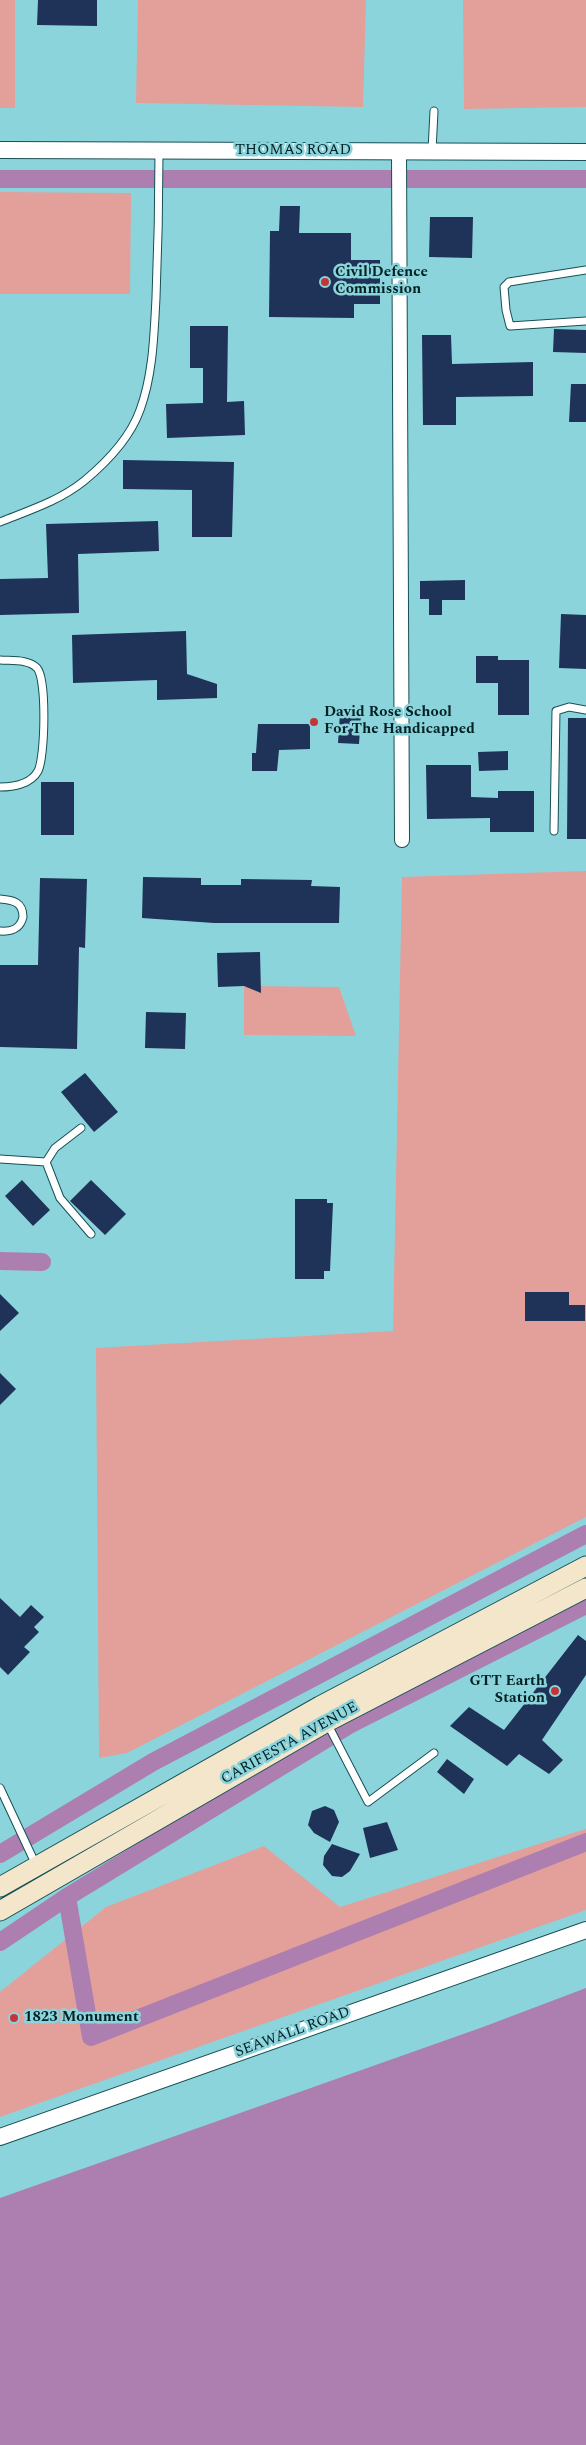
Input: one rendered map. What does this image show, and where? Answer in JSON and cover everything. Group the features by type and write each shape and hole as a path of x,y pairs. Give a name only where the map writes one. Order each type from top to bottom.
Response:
{"main road":[{"name":"CARIFESTA AVENUE","path":"0,1911 41,1873 320,1706 586,1566"},
{"name":"CARIFESTA AVENUE","path":"0,1887 41,1873 586,1588"}],"street":[{"name":"THOMAS ROAD","path":"0,150 159,157 399,159 432,152 586,152"},
{"path":"399,159 402,840"},
{"name":"SEAWALL ROAD","path":"0,2137 586,1930"}],"lane":[{"path":"432,152 434,111"},
{"path":"2,521 54,501 84,481 115,450 140,411 150,372 155,317 159,157"},
{"path":"586,270 509,282 504,287 508,324 510,326 586,321"},
{"path":"0,660 22,661 33,665 42,677 44,693 43,729 38,771 26,782 15,786 0,787"},
{"path":"554,831 556,711 569,707 586,710"},
{"path":"0,899 16,901 21,907 23,917 17,928 12,931 0,931"},
{"path":"46,1162 55,1148 81,1128"},
{"path":"0,1159 46,1162"},
{"path":"46,1162 60,1198 91,1234"},
{"path":"327,1722 368,1802 434,1753"},
{"path":"0,1788 41,1873"}],"shaded area":[{"path":"0,0 15,0 15,108 0,108"},
{"path":"138,0 366,0 363,107 136,103"},
{"path":"463,0 586,0 586,107 464,109"},
{"path":"0,192 131,193 130,294 0,294"},
{"path":"586,871 586,1517 127,1753 99,1758 96,1348 393,1331 402,877"},
{"path":"244,986 339,987 356,1036 244,1035"},
{"path":"586,1829 586,1910 0,2117 0,1992 106,1907 264,1846 340,1907"},
{"path":"586,1988 586,2445 0,2445 0,2198 483,2027"}],"building":[{"path":"38,0 97,0 97,26 37,25"},
{"name":"Civil Defence Commission","path":"280,206 300,206 299,233 351,233 351,260 380,260 380,304 354,304 354,318 269,317 270,231 279,231"},
{"path":"430,217 473,217 472,258 429,257"},
{"path":"190,326 228,326 227,402 244,401 245,435 167,438 166,404 203,403 203,368 190,368"},
{"path":"554,329 586,330 586,353 553,352"},
{"path":"422,335 451,335 452,364 533,362 533,396 456,397 456,425 423,425"},
{"path":"571,384 586,384 586,422 569,422"},
{"path":"123,460 234,462 232,537 192,537 192,490 123,489"},
{"path":"158,521 159,551 78,554 79,613 0,615 0,579 48,578 46,524"},
{"path":"465,580 465,600 442,600 442,615 429,615 429,599 420,599 420,581"},
{"path":"561,614 586,615 586,669 559,668"},
{"path":"186,631 187,674 217,684 217,698 157,700 157,680 73,683 72,635"},
{"path":"476,656 498,656 498,660 529,660 529,715 498,715 498,683 476,683"},
{"path":"340,713 361,714 359,744 338,743"},
{"path":"568,718 586,718 586,839 567,839"},
{"path":"258,724 310,724 310,749 279,750 277,771 252,771 252,753 256,753"},
{"path":"508,751 508,770 479,771 478,752"},
{"path":"426,765 471,765 471,797 498,798 498,791 534,791 534,832 490,832 490,818 427,819"},
{"path":"41,782 74,782 74,835 41,835"},
{"path":"143,877 201,878 201,885 241,885 241,879 312,880 311,886 340,887 339,923 214,923 142,918"},
{"path":"40,878 87,879 85,948 79,947 77,1049 0,1047 0,965 38,965"},
{"path":"260,952 261,993 244,986 218,987 217,953"},
{"path":"146,1012 186,1013 185,1049 145,1048"},
{"path":"85,1073 118,1112 94,1132 61,1092"},
{"path":"22,1180 50,1210 33,1226 5,1196"},
{"path":"91,1180 126,1214 105,1235 70,1201"},
{"path":"295,1199 327,1199 327,1203 333,1203 330,1271 324,1271 324,1279 295,1279"},
{"path":"525,1292 569,1292 569,1305 585,1305 585,1321 525,1321"},
{"path":"0,1294 19,1313 0,1331"},
{"path":"0,1373 16,1389 0,1405"},
{"path":"0,1598 20,1617 31,1605 44,1617 34,1627 39,1632 24,1647 30,1652 8,1675 0,1667"},
{"name":"GTT Earth Station","path":"578,1635 586,1641 586,1675 542,1740 563,1760 549,1774 519,1754 507,1766 450,1726 469,1707 504,1730"},
{"path":"447,1759 474,1779 464,1794 437,1772"},
{"path":"325,1806 334,1810 339,1822 330,1842 314,1833 308,1825 312,1811"},
{"path":"387,1822 398,1850 370,1858 363,1828"},
{"path":"332,1844 360,1854 350,1871 342,1877 332,1876 323,1865 324,1856"}],"waterway":[{"path":"0,179 586,179"},
{"path":"0,1261 42,1262"},
{"path":"0,1854 153,1762 586,1534"},
{"path":"0,1942 67,1897 349,1725 586,1605"},
{"path":"67,1897 91,2037 586,1842"}],"place":[{"name":"Civil Defence Commission","path":"325,282"},
{"name":"David Rose School For The Handicapped","path":"314,722"},
{"name":"GTT Earth Station","path":"555,1691"},
{"name":"1823 Monument","path":"14,2018"}]}
